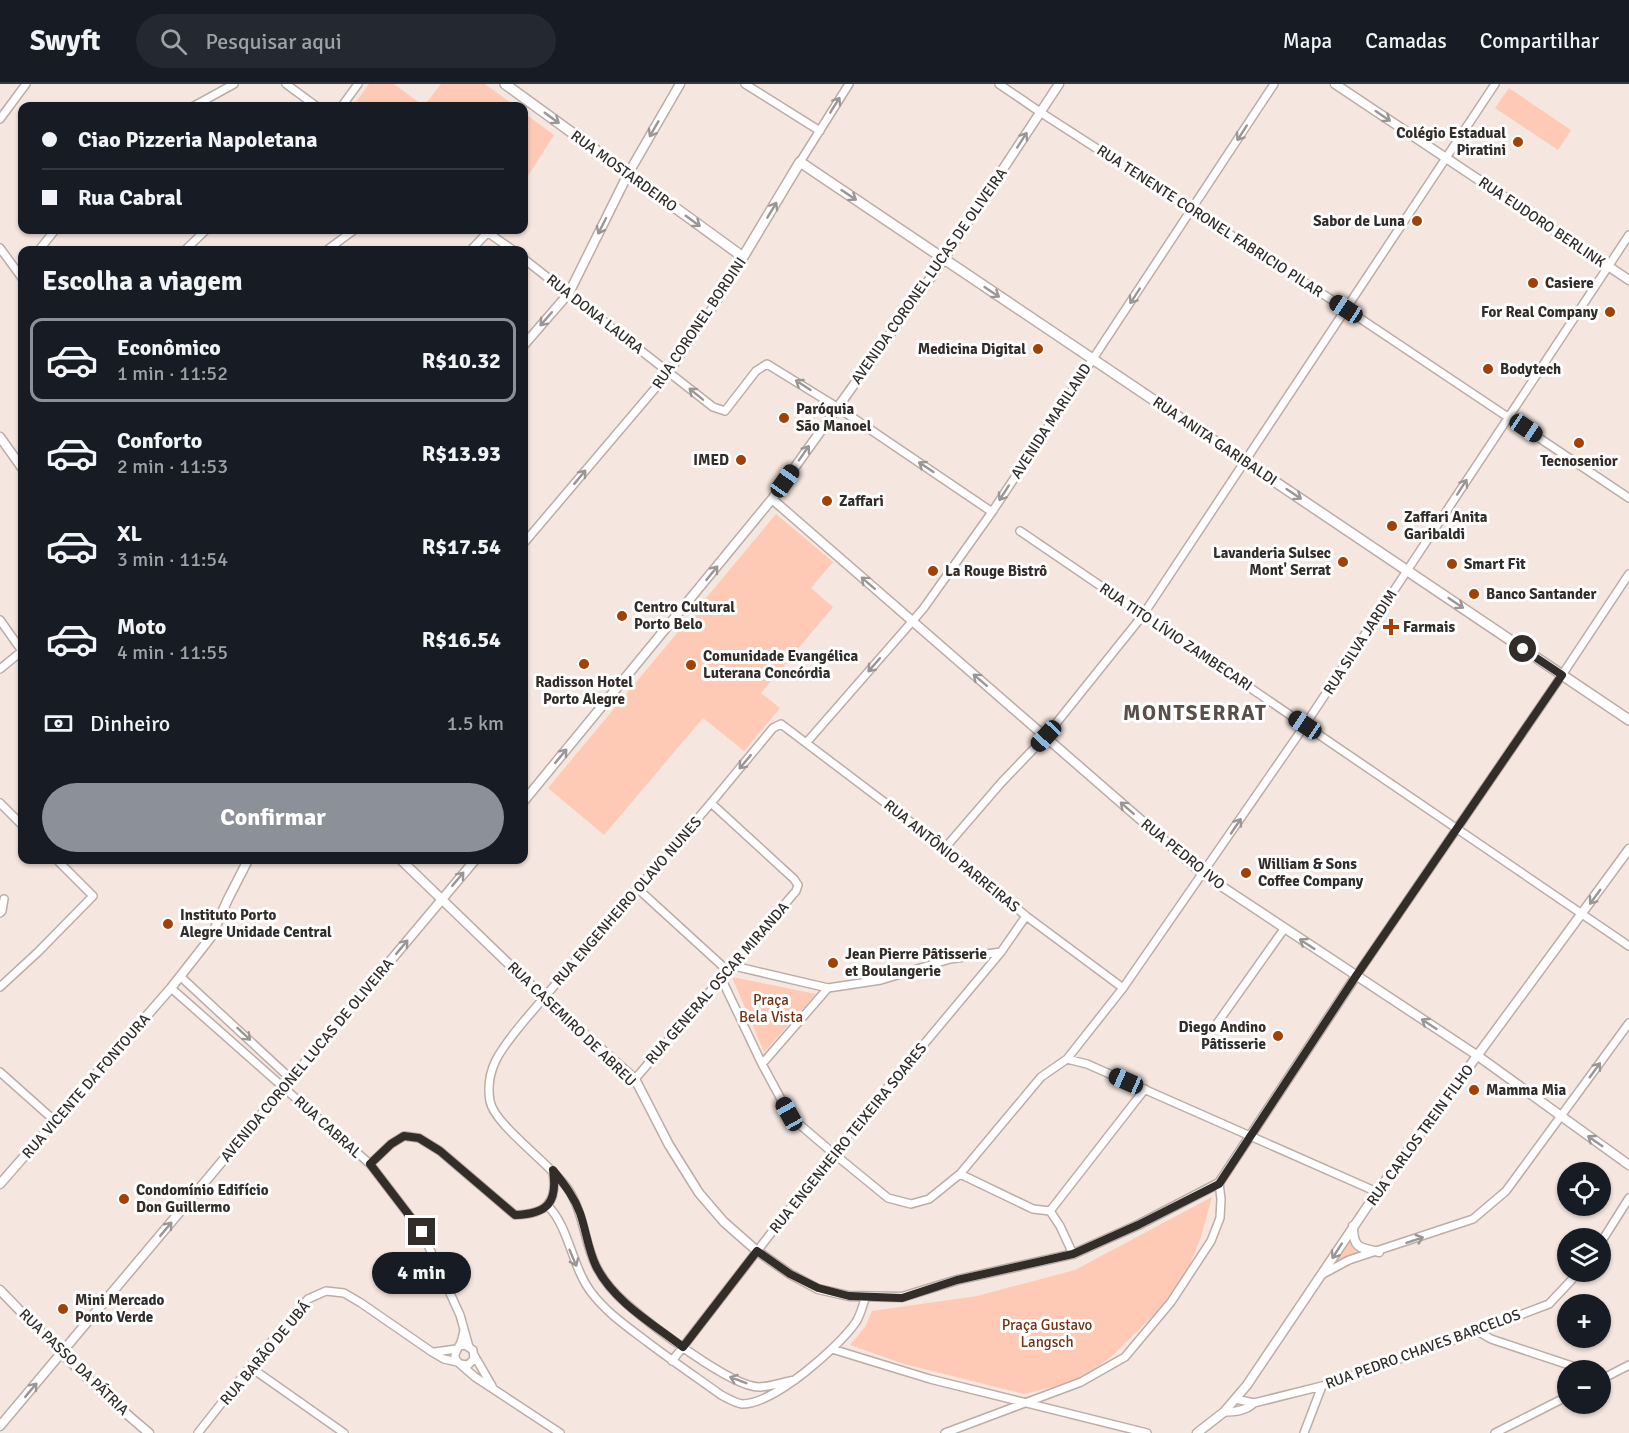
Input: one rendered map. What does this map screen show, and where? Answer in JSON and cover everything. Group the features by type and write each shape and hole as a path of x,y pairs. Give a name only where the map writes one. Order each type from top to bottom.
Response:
{"main road":[{"name":"RUA MOSTARDEIRO","path":"505,84 743,257"},
{"name":"RUA ANITA GARIBALDI","path":"800,162 1629,720"},
{"name":"RUA CORONEL BORDINI","path":"743,257 800,162"}],"street":[{"path":"0,119 26,84"},
{"path":"201,102 234,84"},
{"path":"286,84 311,102"},
{"path":"345,102 358,84"},
{"path":"528,340 569,292 628,174 680,84"},
{"path":"745,84 820,130"},
{"name":"RUA CORONEL BORDINI","path":"800,162 849,84"},
{"name":"RUA TENENTE CORONEL FABRICIO PILAR","path":"999,84 1509,416 1629,498"},
{"name":"AVENIDA CORONEL LUCAS DE OLIVEIRA","path":"528,796 772,499 944,259 1059,84"},
{"name":"AVENIDA MARILAND","path":"807,742 913,621 992,512 1274,84"},
{"name":"RUA EUDORO BERLINK","path":"1335,84 1629,280"},
{"path":"945,848 1001,783 1046,736 1143,615 1495,84"},
{"path":"42,246 52,234"},
{"path":"189,246 202,234"},
{"path":"332,246 349,234"},
{"path":"474,246 484,234"},
{"path":"490,234 507,246"},
{"name":"RUA SILVA JARDIM","path":"722,980 789,1114 888,1198 911,1204 929,1199 960,1174 1041,1077 1067,1059 1124,988 1305,725 1629,235"},
{"path":"0,248 18,270"},
{"name":"RUA CORONEL BORDINI","path":"528,538 669,372 719,298 743,257"},
{"name":"RUA DONA LAURA","path":"528,262 712,407 725,411 756,371 767,364 837,407"},
{"path":"837,407 992,512"},
{"path":"0,437 18,462"},
{"name":"RUA PEDRO IVO","path":"772,499 1203,874 1478,1056 1629,1166"},
{"name":"RUA TITO LÍVIO ZAMBECARI","path":"1020,531 1629,946"},
{"path":"945,1433 1081,1382 1125,1357 1171,1302 1211,1241 1220,1218 1219,1184 1356,976 1629,574"},
{"path":"0,620 18,645"},
{"path":"0,669 18,654"},
{"name":"RUA ANTÔNIO PARREIRAS","path":"781,724 945,848 1026,916 1124,988"},
{"name":"RUA ENGENHEIRO OLAVO NUNES","path":"781,724 773,728 544,998 500,1051 489,1075 490,1104 509,1130 553,1170 569,1190 580,1212 595,1265 627,1304 694,1356 733,1379 758,1387 795,1380"},
{"path":"0,803 18,821"},
{"name":"RUA GENERAL OSCAR MIRANDA","path":"635,1079 722,980 796,891 798,885 711,803"},
{"name":"RUA CARLOS TREIN FILHO","path":"1197,1433 1224,1413 1235,1399 1377,1192 1629,849"},
{"path":"0,987 93,896 61,864"},
{"path":"171,988 211,938 246,864"},
{"name":"RUA CASEMIRO DE ABREU","path":"405,864 544,998 635,1079 669,1145 699,1193 724,1222 757,1251 790,1274 818,1288 849,1296 902,1298 957,1280 1073,1254 1138,1225 1219,1184"},
{"name":"AVENIDA CORONEL LUCAS DE OLIVEIRA","path":"0,1426 288,1091 291,1079 472,864"},
{"path":"637,888 731,969 828,988 881,980 950,959 1001,952"},
{"path":"0,913 4,899"},
{"name":"RUA ENGENHEIRO TEIXEIRA SOARES","path":"672,1361 833,1153 1001,952 1026,916"},
{"path":"1206,1039 1284,929"},
{"name":"RUA CABRAL","path":"181,977 291,1079"},
{"name":"RUA CABRAL","path":"171,988 370,1164 422,1232 465,1328 470,1347"},
{"name":"RUA VICENTE DA FONTOURA","path":"0,1184 171,988"},
{"path":"762,1064 828,988"},
{"path":"191,1006 201,994"},
{"path":"1321,1275 1349,1260 1473,1220 1506,1191 1629,1023"},
{"path":"1067,1059 1088,1064 1377,1192"},
{"path":"0,1072 55,1121"},
{"path":"1050,1212 1145,1089"},
{"path":"370,1164 391,1144 404,1136 419,1138 440,1151 515,1215 532,1214 548,1206 554,1196 553,1170"},
{"path":"960,1174 1033,1209 1050,1212 1060,1226 1073,1254"},
{"path":"1610,1228 1629,1198"},
{"path":"548,1206 562,1227 572,1257 591,1292 617,1319 721,1395 740,1404 759,1401 795,1380 832,1349 856,1321 866,1296"},
{"path":"1353,1226 1353,1239 1356,1245 1379,1252"},
{"name":"RUA PEDRO CHAVES BARCELOS","path":"1235,1399 1254,1402 1322,1386 1549,1304 1570,1282"},
{"name":"RUA PASSO DA PÁTRIA","path":"0,1290 62,1354 149,1433"},
{"name":"RUA BARÃO DE UBÁ","path":"198,1433 250,1366 308,1299 326,1292 344,1293 361,1303 432,1352 458,1363 560,1433"},
{"path":"432,1352 458,1348 470,1347 474,1355 471,1363 468,1365 458,1363 454,1358 458,1348 465,1328"},
{"path":"1477,1331 1491,1339 1557,1361"},
{"path":"832,1349 1023,1404 1147,1433"},
{"name":"RUA BARÃO DE UBÁ","path":"474,1355 493,1388"},
{"path":"1611,1373 1629,1365"},
{"path":"250,1366 344,1433"},
{"path":"1304,1433 1322,1386"},
{"name":"RUA PEDRO CHAVES BARCELOS","path":"1224,1413 1247,1408 1254,1402"},
{"path":"1496,1433 1557,1402"},
{"name":"RUA CARLOS TREIN FILHO","path":"1208,1433 1214,1421"},
{"path":"1190,1433 1197,1433"}],"green space":[{"path":"369,84 394,84 419,102 356,102"},
{"path":"441,84 485,84 510,102 427,102"},
{"path":"1509,88 1571,130 1558,150 1495,108"},
{"path":"528,116 554,135 528,176"},
{"path":"776,514 833,562 811,588 833,607 761,693 780,708 744,751 703,718 604,835 548,788"},
{"name":"Praça Bela Vista","path":"732,977 816,994 764,1052"},
{"name":"Praça Gustavo Langsch","path":"1212,1197 1201,1237 1188,1269 1171,1298 1113,1355 1081,1380 1024,1394 904,1364 850,1345 865,1327 872,1311 977,1296 1075,1270"},
{"path":"1351,1233 1352,1246 1363,1254 1347,1257 1329,1267"}],"place":[{"name":"Colégio Estadual Piratini","path":"1518,142"},
{"name":"Sabor de Luna","path":"1417,221"},
{"name":"Casiere","path":"1533,283"},
{"name":"For Real Company","path":"1610,312"},
{"name":"Medicina Digital","path":"1038,349"},
{"name":"Bodytech","path":"1488,369"},
{"name":"Paróquia São Manoel","path":"784,418"},
{"name":"Tecnosenior","path":"1579,443"},
{"name":"IMED","path":"741,460"},
{"name":"Zaffari","path":"827,501"},
{"name":"Zaffari Anita Garibaldi","path":"1392,526"},
{"name":"Lavanderia Sulsec Mont' Serrat","path":"1343,562"},
{"name":"Smart Fit","path":"1452,564"},
{"name":"La Rouge Bistrô","path":"933,571"},
{"name":"Banco Santander","path":"1474,594"},
{"name":"Centro Cultural Porto Belo","path":"622,616"},
{"name":"Farmais","path":"1391,627"},
{"name":"Radisson Hotel Porto Alegre","path":"584,664"},
{"name":"Comunidade Evangélica Luterana Concórdia","path":"691,665"},
{"name":"William & Sons Coffee Company","path":"1246,873"},
{"name":"Instituto Porto Alegre Unidade Central","path":"168,924"},
{"name":"Jean Pierre Pâtisserie et Boulangerie","path":"833,963"},
{"name":"Diego Andino Pâtisserie","path":"1278,1036"},
{"name":"Mamma Mia","path":"1474,1090"},
{"name":"Condomínio Edifício Don Guillermo","path":"124,1199"},
{"name":"Mini Mercado Ponto Verde","path":"63,1309"}],"district":[{"name":"MONTSERRAT","path":"1195,713"}],"route":[{"path":"422,1232 370,1164 391,1144 404,1136 419,1138 440,1151 515,1215 532,1214 548,1206 554,1196 553,1170 569,1190 580,1212 595,1265 603,1277 627,1304 683,1347 757,1251 790,1274 818,1288 849,1296 902,1298 957,1280 1073,1254 1138,1225 1209,1187 1219,1184 1356,976 1562,675 1523,649"}]}
